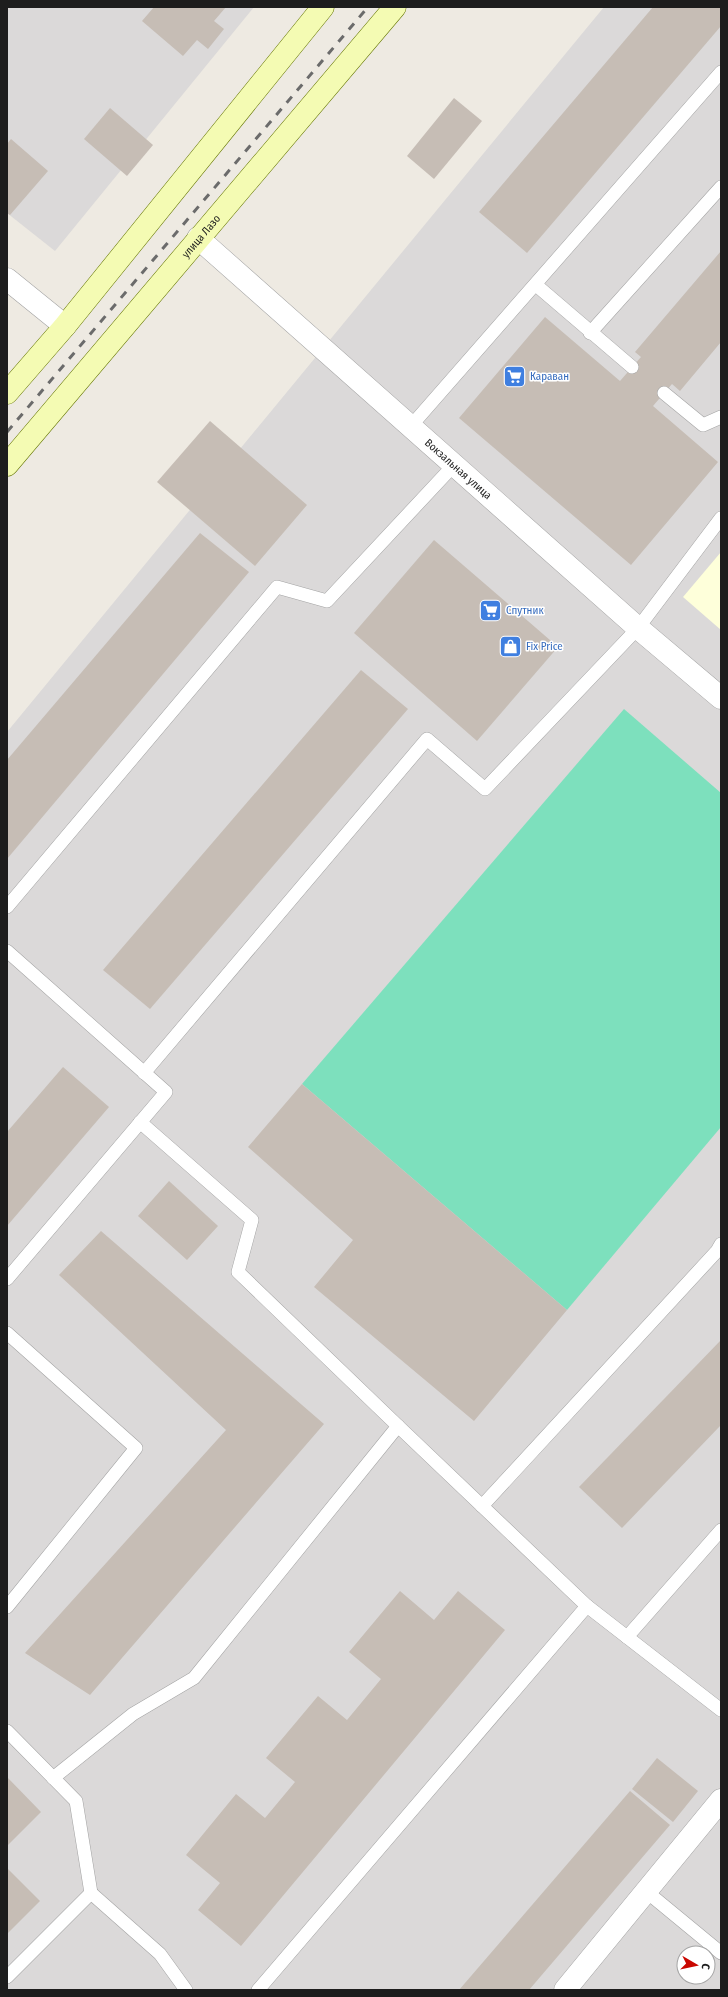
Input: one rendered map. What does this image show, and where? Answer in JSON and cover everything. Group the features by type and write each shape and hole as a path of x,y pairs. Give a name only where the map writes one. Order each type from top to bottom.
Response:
{"main road":[{"name":"улица Лазо","path":"7,465 395,7"},
{"path":"7,392 65,326 317,9"}],"street":[{"name":"Вокзальная улица","path":"198,238 638,628 721,698"},
{"path":"7,279 65,326"},
{"path":"565,1990 721,1800"}],"lane":[{"path":"411,426 721,72"},
{"path":"590,333 721,187"},
{"path":"536,285 590,333 632,367"},
{"path":"664,393 703,425 721,418"},
{"path":"7,907 277,587 327,601 454,465"},
{"path":"144,1072 427,739 485,789 638,628 721,518"},
{"path":"7,951 166,1092 7,1279"},
{"path":"140,1122 252,1220 238,1272 587,1606 721,1710"},
{"path":"482,1506 717,1251 721,1244"},
{"path":"7,1333 136,1448 7,1607"},
{"path":"53,1778 132,1714 194,1678 398,1426"},
{"path":"627,1637 721,1530"},
{"path":"258,1990 587,1606"},
{"path":"7,1731 76,1802 91,1893 160,1954 186,1990"},
{"path":"647,1892 721,1952"},
{"path":"7,1977 91,1893"}],"shaded area":[{"path":"7,7 254,7 55,251 7,213"},
{"path":"604,7 721,7 721,1990 7,1990 7,732"},
{"path":"721,552 721,630 683,597"}],"green space":[{"path":"624,709 721,793 721,1127 567,1310 302,1084"}],"building":[{"path":"154,7 226,7 214,21 224,29 208,49 197,40 183,56 142,21"},
{"path":"653,7 721,7 721,26 527,253 479,212"},
{"path":"454,98 482,121 434,179 407,156"},
{"path":"110,108 153,145 127,176 84,139"},
{"path":"11,139 48,171 10,215 7,213 7,144"},
{"path":"721,251 721,342 680,391 672,384 653,406 718,462 631,565 459,418 545,317 620,381 641,357 635,352"},
{"path":"210,421 307,505 255,566 157,482"},
{"path":"200,533 249,572 7,859 7,760"},
{"path":"434,540 558,647 477,741 354,633"},
{"path":"361,670 408,709 150,1009 103,970"},
{"path":"63,1067 109,1107 7,1226 7,1132"},
{"path":"302,1084 567,1310 474,1421 314,1287 353,1240 248,1147"},
{"path":"169,1181 218,1226 187,1260 138,1216"},
{"path":"101,1231 324,1424 90,1695 25,1653 226,1430 59,1275"},
{"path":"721,1340 721,1425 622,1528 579,1487"},
{"path":"400,1591 434,1620 458,1591 505,1630 241,1946 198,1910 220,1883 186,1855 236,1794 265,1818 295,1782 266,1758 318,1696 347,1720 381,1679 349,1652"},
{"path":"657,1758 698,1791 673,1822 632,1789"},
{"path":"7,1777 41,1812 7,1846"},
{"path":"630,1791 670,1825 529,1990 459,1990"},
{"path":"7,1868 40,1901 7,1934"}],"railway":[{"path":"7,432 368,7"}],"place":[{"name":"Караван","path":"515,376"},
{"name":"Спутник","path":"490,610"},
{"name":"Fix Price","path":"511,646"}]}
